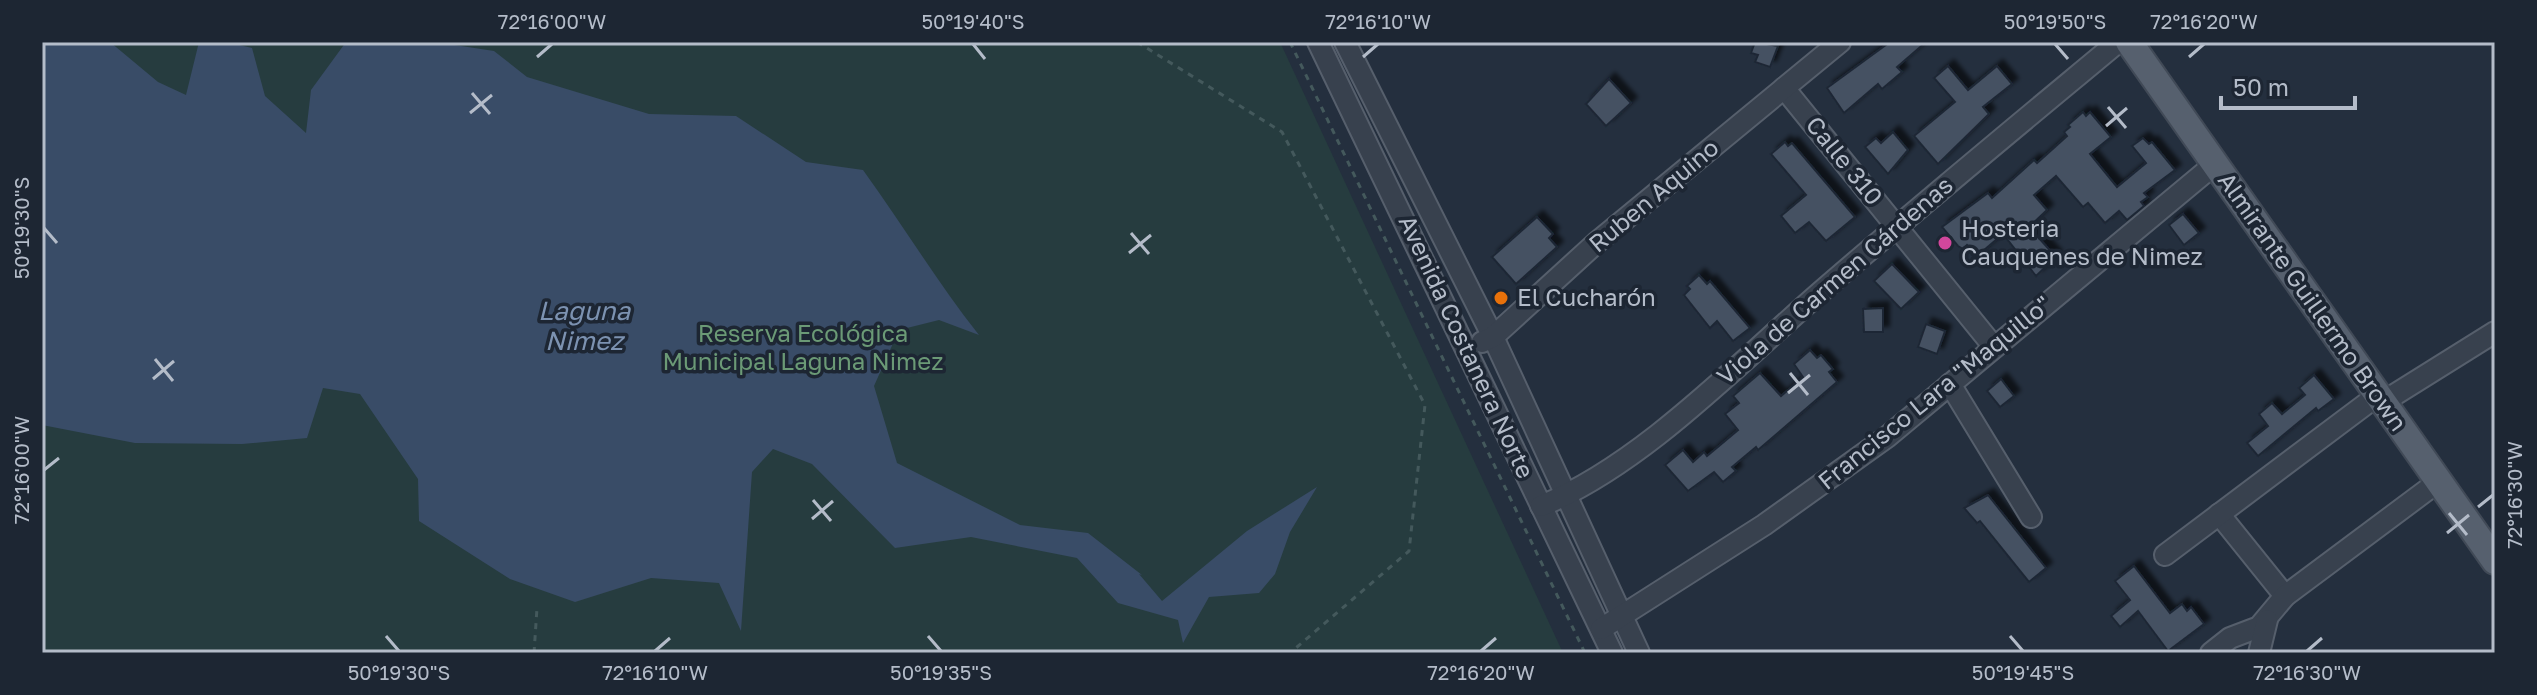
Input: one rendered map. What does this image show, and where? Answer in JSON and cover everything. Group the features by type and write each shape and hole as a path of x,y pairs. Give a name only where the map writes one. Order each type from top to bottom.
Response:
{"main road":[{"name":"Almirante Guillermo Brown","path":"2130,43 2495,561"}],"street":[{"name":"Avenida Costanera Norte","path":"1318,42 1612,653"},
{"name":"Avenida Costanera Norte","path":"1345,42 1493,337 1564,497 1639,653"},
{"name":"Ruben Aquino","path":"1468,349 1493,337 1596,243 1840,42"},
{"name":"Viola de Carmen Cárdenas","path":"1541,506 1564,497 1666,427 1897,225 2130,43"},
{"name":"Calle 310","path":"1784,88 1994,347"},
{"name":"Francisco Lara \"Maquillo\"","path":"1601,629 1764,525 1887,437 2215,164"},
{"path":"2165,555 2380,398 2495,332"},
{"path":"1950,384 2031,517"},
{"path":"2211,653 2230,638 2259,627 2285,596 2439,481"},
{"path":"2219,514 2285,596"},
{"path":"2259,653 2267,620"}],"path":[{"path":"1137,42 1282,132 1425,405 1409,551 1290,653"},
{"path":"1290,42 1585,653"},
{"path":"534,653 537,608"}],"green space":[{"name":"Reserva Ecológica Municipal Laguna Nimez","path":"42,42 1280,42 1563,653 42,653"}],"water":[{"name":"Laguna Nimez","path":"42,42 110,42 158,82 186,95 199,42 227,42 252,48 265,96 306,133 311,90 346,42 435,42 494,51 527,77 649,114 736,116 806,162 863,170 979,335 939,320 899,330 874,386 897,463 1020,525 1088,533 1142,575 1139,574 1162,601 1247,531 1317,487 1290,532 1275,574 1259,593 1209,597 1183,643 1178,620 1118,603 1077,558 971,537 895,548 812,464 773,449 752,472 741,631 719,583 651,578 575,602 510,579 419,521 418,479 360,394 323,388 307,438 242,444 135,443 42,425"}],"building":[{"path":"1755,42 1778,46 1770,67 1755,62 1758,55 1751,53"},
{"path":"1890,42 1926,42 1897,67 1902,72 1882,89 1878,84 1844,113 1827,88"},
{"path":"1948,66 1968,90 1997,66 2012,84 1983,107 1989,114 1938,164 1914,136 1955,102 1934,78"},
{"path":"1609,79 1631,103 1606,126 1586,104"},
{"path":"2083,112 2086,116 2090,112 2111,137 2090,154 2117,187 2146,163 2132,146 2143,138 2149,144 2152,142 2175,170 2144,193 2148,197 2141,202 2144,206 2127,220 2119,211 2105,223 2088,203 2083,207 2056,176 2034,195 2047,210 2029,227 2056,257 2036,276 2003,234 1977,256 1967,245 1963,249 1958,246 1942,227 1988,193 1992,198 2034,160 2037,163 2067,136 2064,132 2070,127 2068,125"},
{"path":"1893,132 1908,150 1888,174 1865,147 1876,138 1881,143"},
{"path":"1785,142 1788,146 1792,143 1855,217 1826,241 1809,222 1795,233 1781,216 1806,195 1771,154"},
{"path":"2183,214 2199,233 2184,245 2169,225"},
{"path":"1537,217 1553,234 1549,238 1557,247 1516,284 1492,257"},
{"path":"1892,264 1919,292 1901,309 1874,281"},
{"path":"1699,275 1707,284 1710,281 1750,328 1733,341 1717,321 1710,328 1684,295 1690,289 1687,286"},
{"path":"1883,308 1883,332 1864,332 1863,309"},
{"path":"1926,324 1945,331 1937,354 1918,347"},
{"path":"1810,350 1817,358 1821,355 1833,369 1829,372 1837,382 1758,450 1756,447 1732,467 1736,471 1723,482 1714,472 1688,491 1665,465 1683,450 1693,462 1704,452 1707,456 1738,430 1725,414 1739,403 1733,396 1760,373 1781,396 1803,377 1794,364"},
{"path":"2314,375 2334,399 2318,411 2316,408 2258,456 2247,443 2268,426 2259,414 2272,403 2282,414 2305,395 2299,388"},
{"path":"2001,379 2014,396 2000,407 1987,391"},
{"path":"1988,495 2046,568 2029,582 1980,521 1977,523 1964,508"},
{"path":"2134,566 2170,613 2182,604 2187,611 2191,607 2204,624 2168,651 2138,611 2120,627 2111,616 2130,600 2115,581"}],"place":[{"name":"Hosteria Cauquenes de Nimez","path":"1945,243"},
{"name":"El Cucharón","path":"1501,298"}]}
